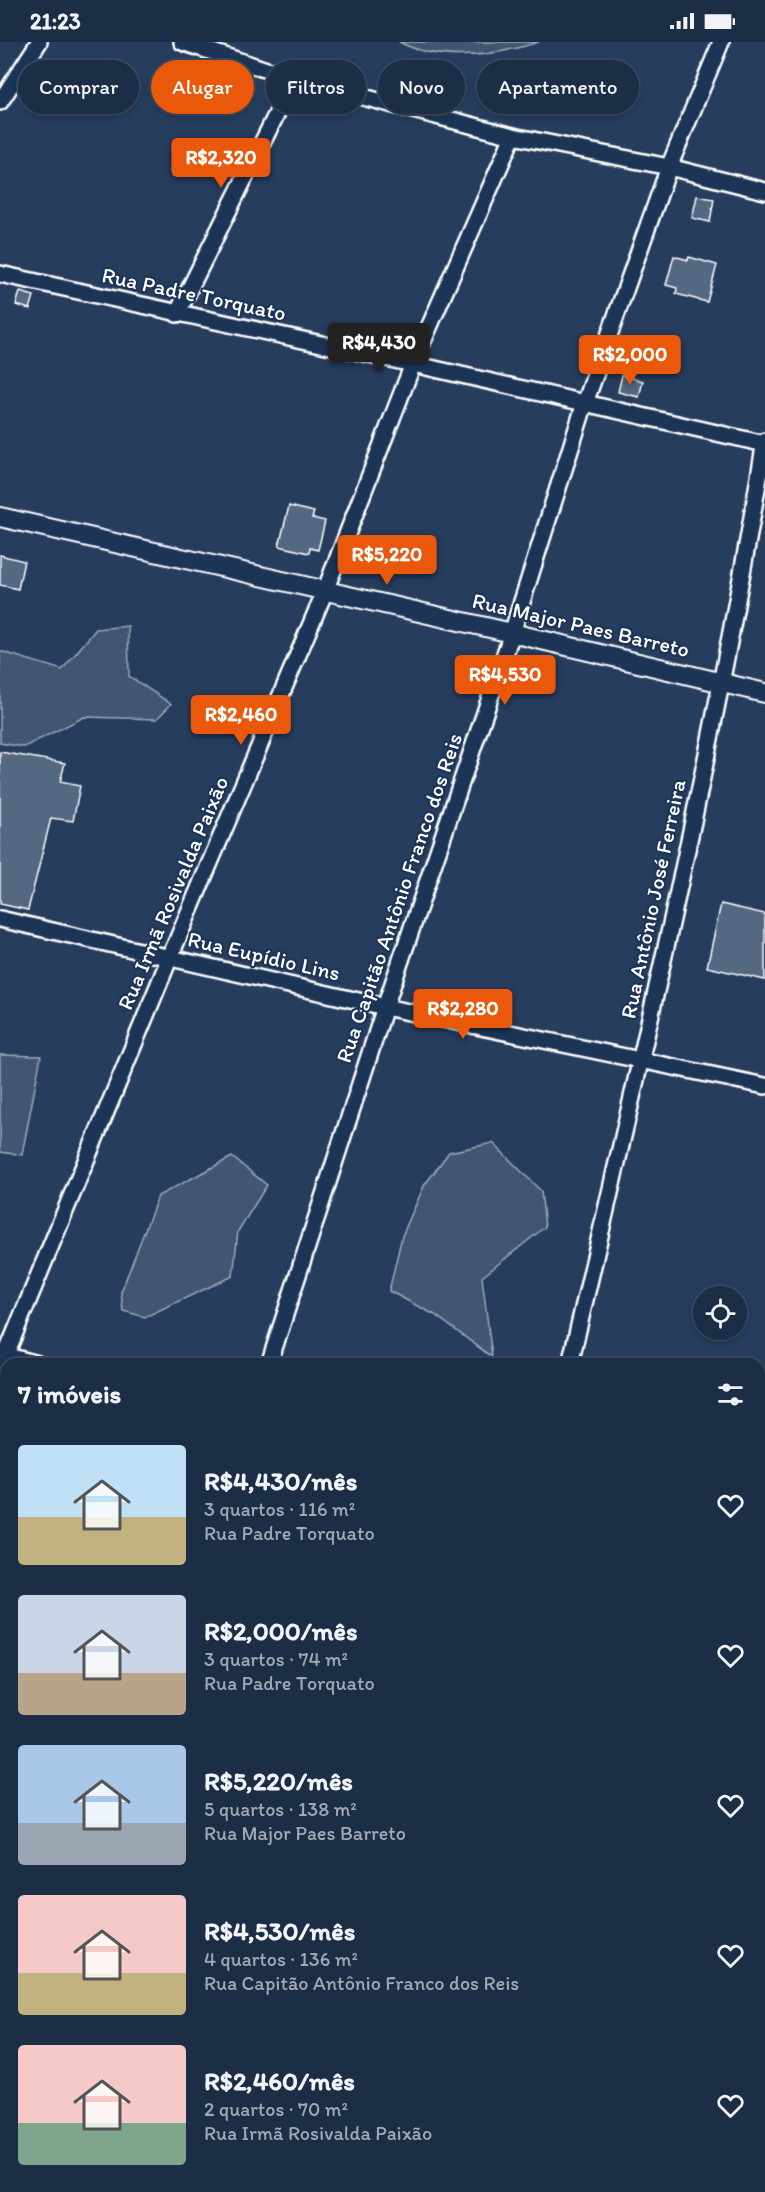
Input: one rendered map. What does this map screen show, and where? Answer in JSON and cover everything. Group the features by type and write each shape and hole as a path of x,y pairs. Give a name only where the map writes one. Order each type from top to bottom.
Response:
{"street":[{"path":"0,102 39,42"},
{"path":"182,42 266,70"},
{"name":"Rua Capitão Antônio Franco dos Reis","path":"271,1358 385,1007 512,633 585,403 669,167 721,42"},
{"path":"366,98 513,136 669,167 765,191"},
{"path":"177,314 277,114"},
{"name":"Rua Irmã Rosivalda Paixão","path":"2,1358 325,591 413,364 513,136"},
{"name":"Rua Padre Torquato","path":"0,274 765,443"},
{"name":"Rua Antônio José Ferreira","path":"571,1358 641,1061 723,683 765,443"},
{"name":"Rua Major Paes Barreto","path":"0,517 765,693"},
{"name":"Rua Eupídio Lins","path":"0,920 385,1007 765,1086"}],"shaded area":[{"path":"399,42 539,42 504,51 468,56 433,53"},
{"path":"128,626 129,676 171,704 157,719 84,717 24,747 0,743 0,651 62,670 96,629"},
{"path":"0,1055 41,1056 22,1155 0,1152"},
{"path":"493,1143 541,1191 545,1227 482,1277 492,1357 435,1315 389,1291 402,1236 424,1186 449,1152"},
{"path":"232,1157 267,1185 238,1231 233,1276 145,1317 123,1311 121,1292 158,1196"}],"building":[{"path":"697,196 714,199 710,222 692,218"},
{"path":"674,256 688,260 689,257 717,265 707,302 676,294 677,288 666,285"},
{"path":"20,292 34,296 30,309 16,305"},
{"path":"622,375 643,381 639,397 618,392"},
{"path":"289,506 314,512 312,518 325,521 318,550 310,548 309,553 279,546"},
{"path":"0,555 24,561 18,589 0,585"},
{"path":"0,752 65,763 60,782 80,786 73,821 51,818 28,910 0,904"},
{"path":"721,904 765,914 765,980 707,967"}]}
